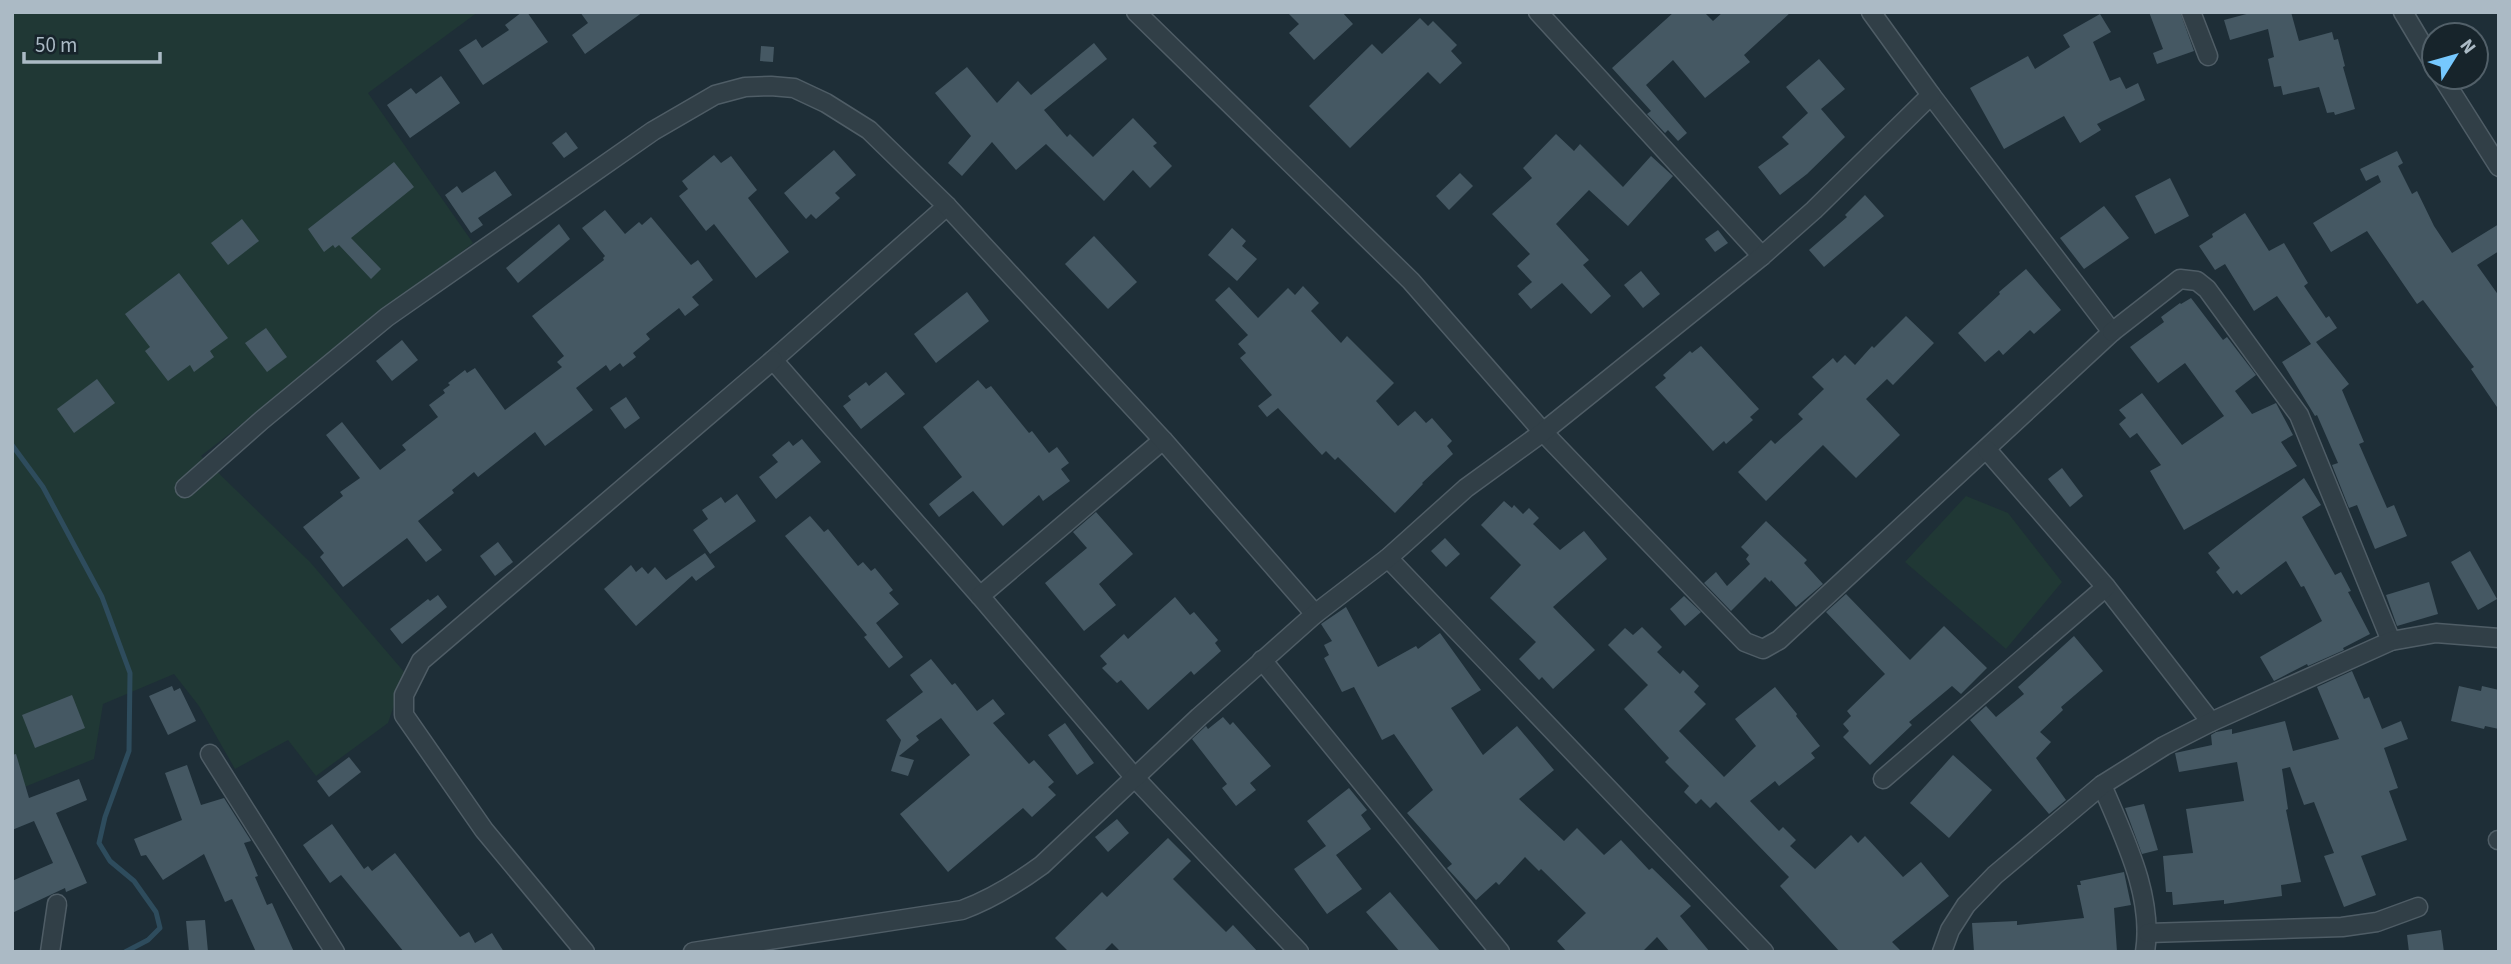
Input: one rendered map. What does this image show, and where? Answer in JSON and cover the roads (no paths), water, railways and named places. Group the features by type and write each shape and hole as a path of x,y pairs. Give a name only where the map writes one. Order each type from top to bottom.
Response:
{"street":[{"path":"1136,12 1411,281 1543,432 1745,642 1763,649 1779,640 2112,332 2180,279 2197,281 2207,289 2299,415 2391,640"},
{"path":"1538,12 1762,256"},
{"path":"1871,12 1930,95 2112,332"},
{"path":"2191,12 2208,56"},
{"path":"2403,12 2420,41"},
{"path":"185,488 261,420 387,317 653,131 715,94 771,86 794,88 826,103 869,130 947,206 1163,440 1315,614"},
{"path":"2451,91 2499,167"},
{"path":"693,952 962,910 987,901 1014,886 1042,865 1315,614 1388,558 1466,488 1543,432 1762,256 1930,95"},
{"path":"585,952 484,830 404,715 404,695 421,661 773,360 947,206"},
{"path":"773,360 1135,778 1299,952"},
{"path":"980,596 1163,440"},
{"path":"1987,450 2106,587 2211,722"},
{"path":"1388,558 1764,952"},
{"path":"1883,779 2106,587"},
{"path":"1942,952 1950,930 1966,905 1985,885 2102,785 2164,747 2211,722 2391,640 2436,633 2499,639"},
{"path":"1262,660 1500,952"},
{"path":"210,754 335,952"},
{"path":"2102,785 2128,849 2140,888 2148,933 2145,952"},
{"path":"50,952 57,904"},
{"path":"2148,933 2342,927 2377,922 2418,908"}],"waterway":[{"path":"12,445 43,487 102,597 130,673 129,751 105,817 99,843 110,861 134,881 156,912 160,928 148,940 125,952"}]}
